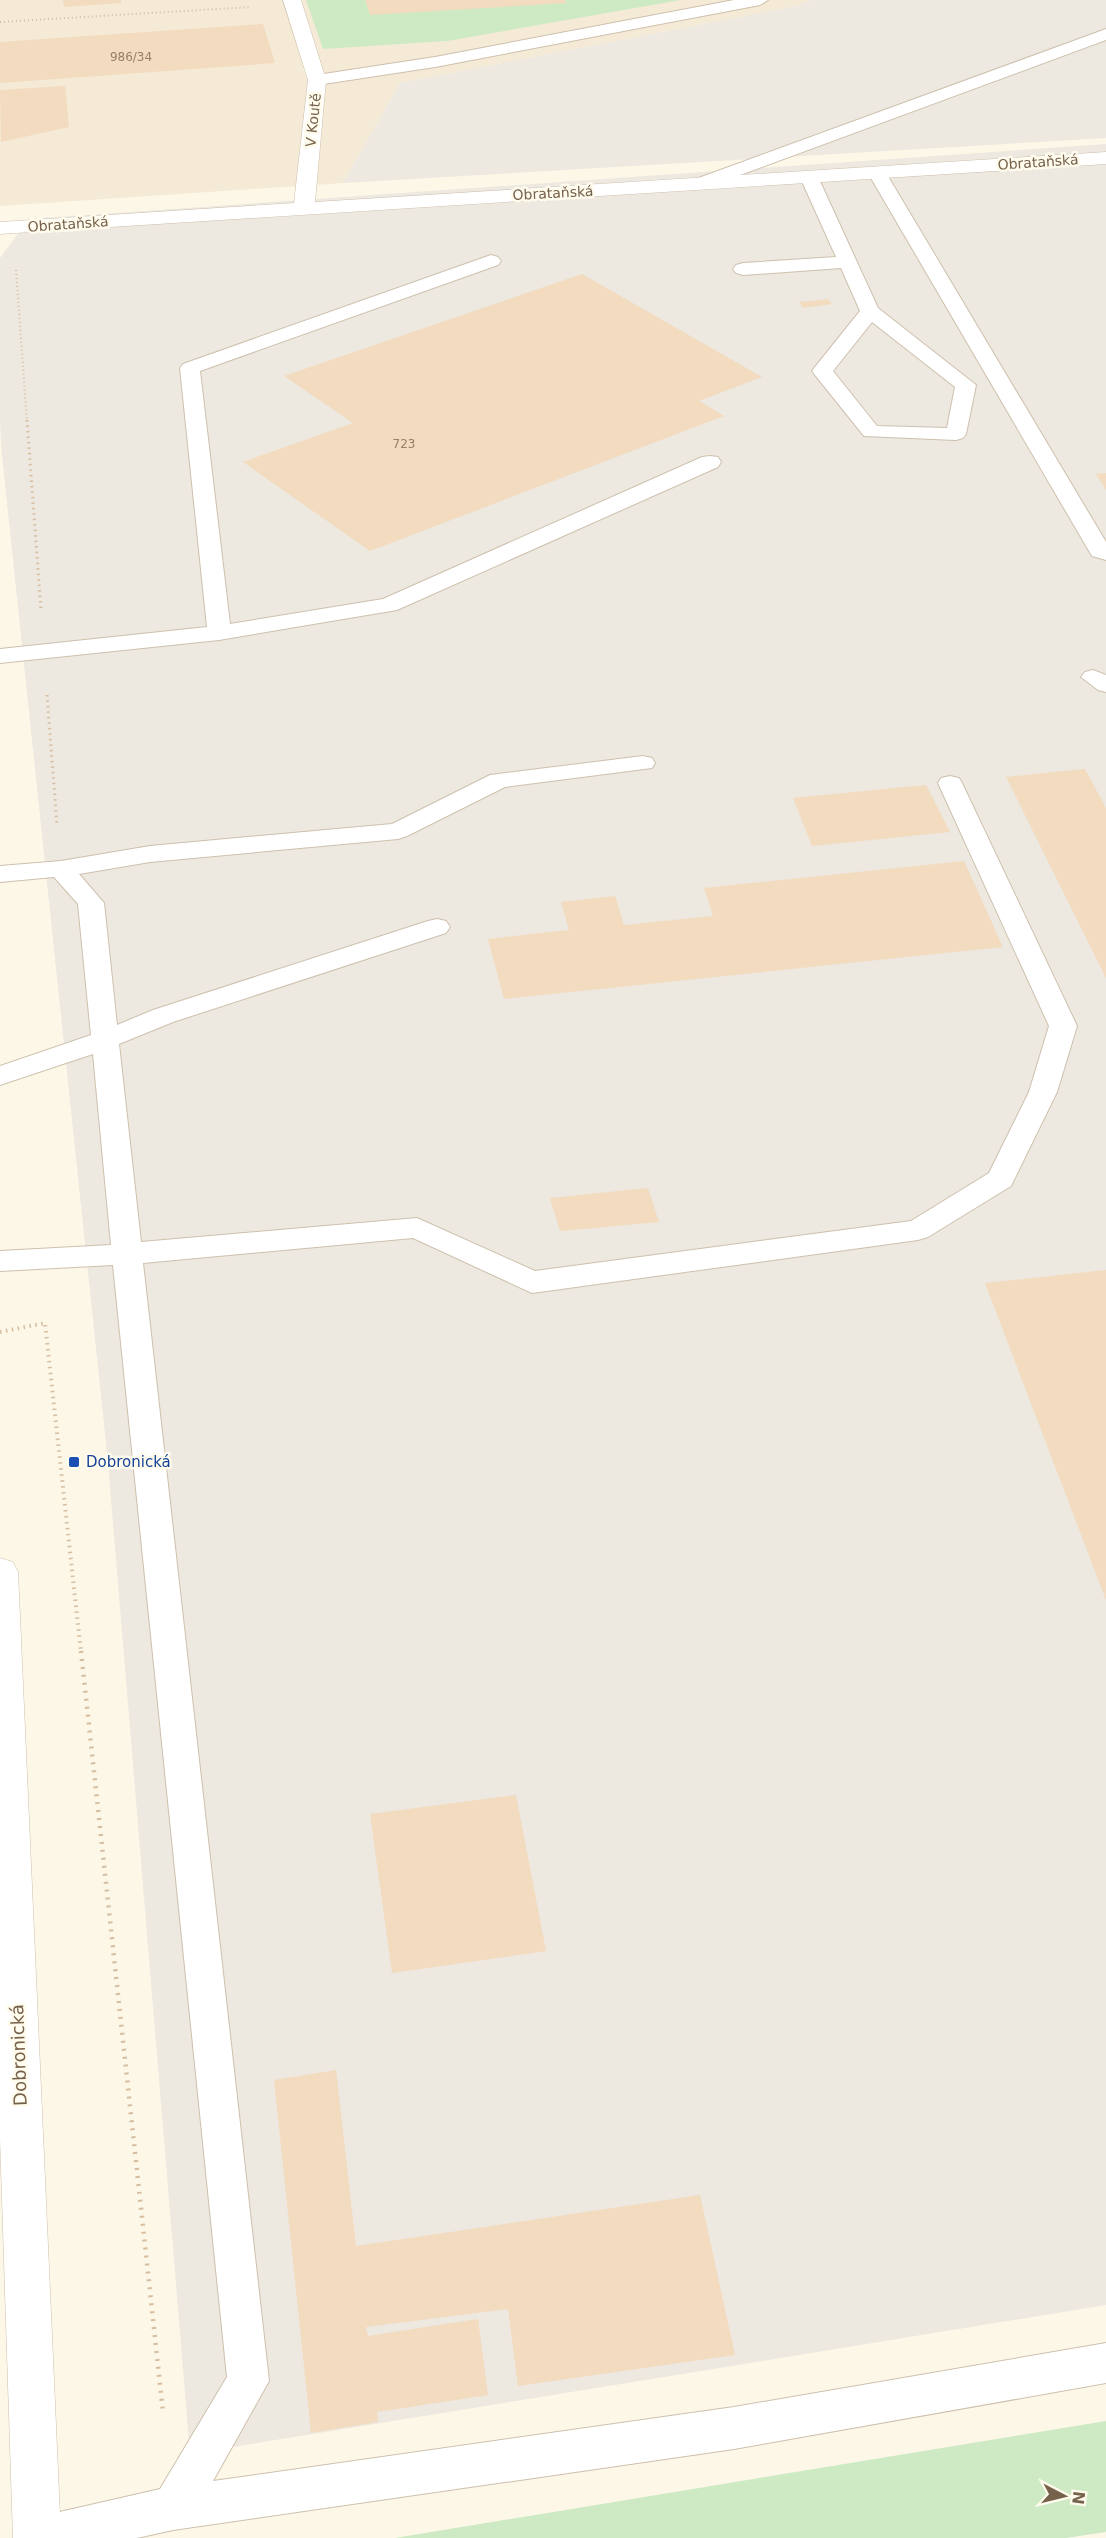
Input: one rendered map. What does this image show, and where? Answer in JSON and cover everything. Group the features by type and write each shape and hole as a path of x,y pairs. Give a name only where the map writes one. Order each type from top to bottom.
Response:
{"street":[{"name":"V Koutě","path":"292,2 317,80 304,208"},
{"name":"Obrataňská","path":"7,228 1106,158"},
{"name":"Dobronická","path":"0,1572 37,2538"}],"lane":[{"path":"317,80 435,62 760,0"},
{"path":"699,184 1106,34"},
{"path":"877,174 1100,551 1106,554"},
{"path":"809,177 870,311 966,385 956,434 872,432 822,371 870,311"},
{"path":"219,633 190,368 491,261"},
{"path":"743,269 847,261"},
{"path":"0,656 219,633 389,605 710,462"},
{"path":"0,874 61,869 150,854 398,831 499,780 644,763"},
{"path":"0,1262 126,1254 417,1228 532,1282 918,1230 1001,1179 1043,1092 1063,1026 950,783"},
{"path":"61,869 91,903 126,1254 248,2381 173,2508"},
{"path":"0,1076 105,1040 163,1016 437,927"},
{"path":"42,2538 173,2508 734,2428 1106,2363"}],"path":[{"path":"0,22 292,2"},
{"path":"7,228 61,869"},
{"path":"0,1332 45,1323 163,2413"}],"shaded area":[{"path":"0,0 813,0 796,6 400,83 343,183 0,206"},
{"path":"813,0 1106,0 1106,138 343,183 400,83 796,6"},
{"path":"1106,144 1106,2305 190,2454 108,1462 2,455 0,258 29,219"}],"green space":[{"path":"306,0 681,0 447,41 323,49"},
{"path":"1106,2421 1106,2532 1066,2538 395,2538"}],"building":[{"path":"63,0 121,0 121,3 64,7"},
{"path":"365,0 565,0 566,3 370,15"},
{"path":"263,24 275,63 0,83 0,42"},
{"path":"65,86 69,127 1,142 0,90"},
{"path":"582,274 762,377 699,401 724,416 370,551 243,462 353,423 284,376"},
{"path":"828,299 832,304 803,308 799,302"},
{"path":"1106,473 1106,490 1096,474"},
{"path":"1085,769 1106,808 1106,978 1006,777"},
{"path":"926,785 950,832 812,846 793,798"},
{"path":"964,861 1003,947 504,999 488,939 569,930 561,902 615,896 624,925 713,916 704,888"},
{"path":"648,1188 659,1222 560,1231 550,1198"},
{"path":"1106,1270 1106,1600 985,1283"},
{"path":"516,1795 546,1951 392,1973 370,1814"},
{"path":"336,2070 356,2246 700,2195 735,2355 518,2386 508,2309 366,2327 368,2336 478,2319 488,2395 377,2412 378,2422 311,2433 274,2080"}],"place":[{"name":"Dobronická","path":"74,1462"}]}
